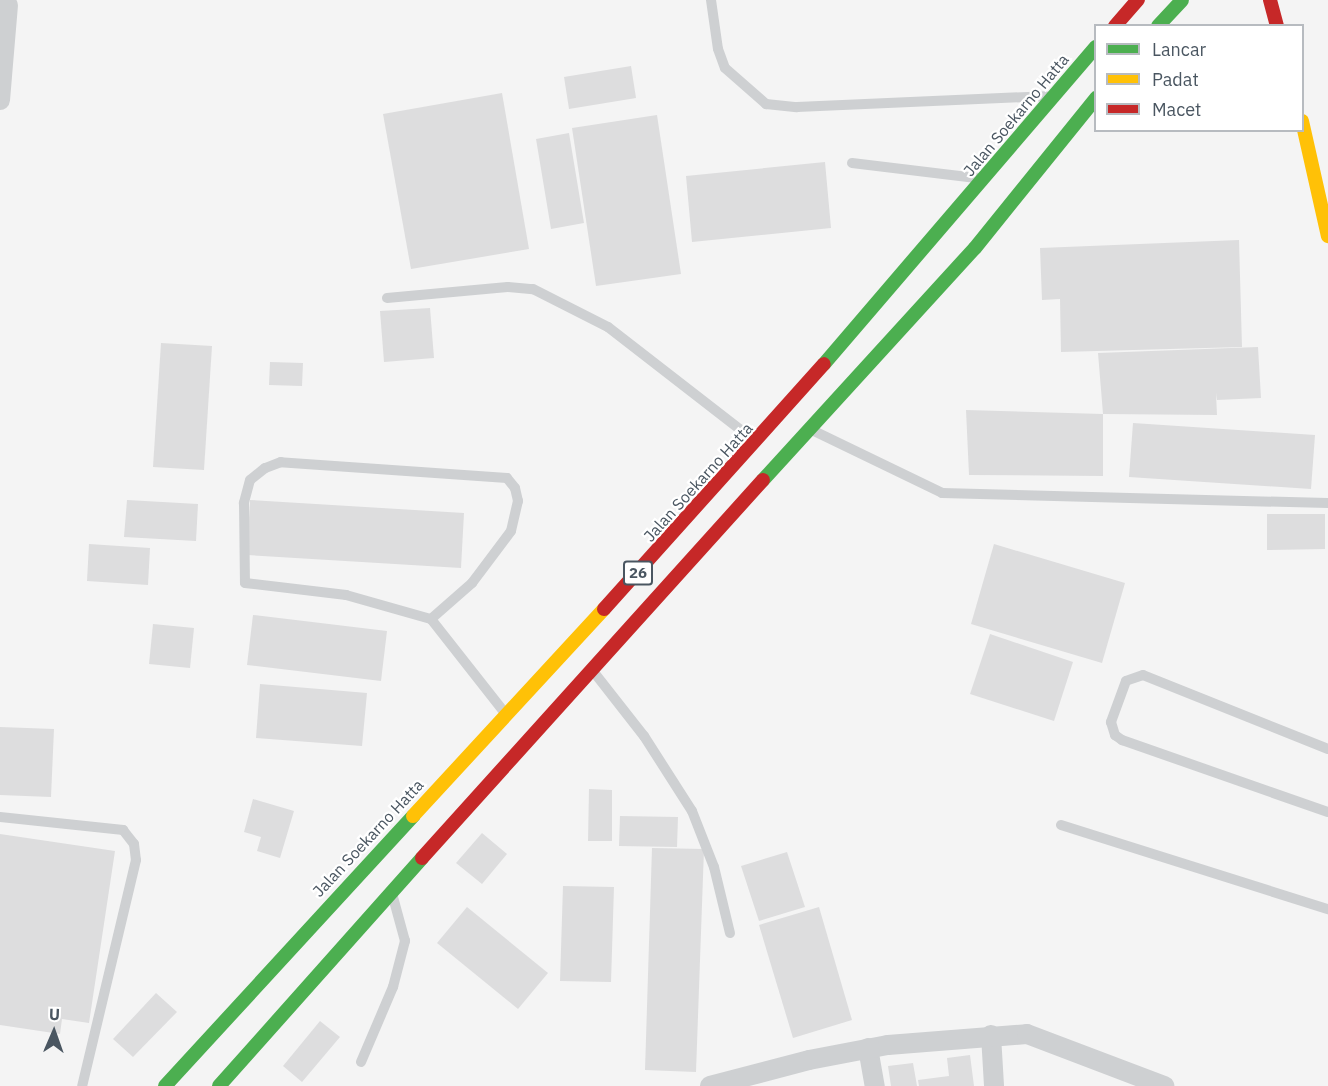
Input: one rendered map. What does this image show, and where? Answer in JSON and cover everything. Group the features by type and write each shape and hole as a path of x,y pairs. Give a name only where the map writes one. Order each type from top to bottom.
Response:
{"main road":[{"path":"1117,24 1138,0"},
{"path":"1160,24 1182,0"},
{"path":"1270,0 1276,24"},
{"name":"Jalan Soekarno Hatta","path":"219,1086 591,668 975,248 1038,140 1051,96 1094,48"},
{"name":"Jalan Soekarno Hatta","path":"165,1086 758,442 985,179 1094,100"},
{"path":"1304,128 1319,183 1328,236"}],"street":[{"path":"0,100 1,42 8,5"},
{"path":"991,1035 994,1086"},
{"path":"711,1086 868,1048 991,1035 1040,1036 1164,1086"},
{"path":"868,1048 874,1086"}],"lane":[{"path":"711,0 718,49 726,68 766,104 808,107 1051,96"},
{"path":"852,163 985,179"},
{"path":"387,298 508,287 533,289 608,327 758,442"},
{"path":"811,429 942,493 1328,503"},
{"path":"431,619 472,583 512,531 518,501 515,488 507,478 281,462 265,468 250,480 244,503 245,583 346,595 431,619 506,715"},
{"path":"591,668 644,736 692,812 714,867 730,933"},
{"path":"1328,749 1143,675 1126,681 1111,722 1115,735 1122,740 1328,812"},
{"path":"0,817 123,830 134,844 136,860 82,1086"},
{"path":"1061,825 1328,909"},
{"path":"361,1062 393,987 405,940 403,920 391,891"}],"building":[{"path":"631,66 636,98 569,109 564,77"},
{"path":"502,93 529,249 411,269 383,114"},
{"path":"657,115 681,274 596,286 572,128"},
{"path":"569,133 584,223 551,229 536,139"},
{"path":"825,162 831,228 692,242 686,176"},
{"path":"1239,240 1242,347 1061,352 1060,299 1042,300 1040,248"},
{"path":"430,308 434,358 384,362 380,311"},
{"path":"161,343 212,346 204,470 153,467"},
{"path":"1258,347 1261,398 1217,400 1216,393 1217,415 1103,414 1098,353"},
{"path":"270,362 303,363 302,386 269,385"},
{"path":"966,410 1103,414 1103,476 969,475"},
{"path":"1133,423 1315,435 1311,489 1129,477"},
{"path":"127,500 198,504 196,541 124,537"},
{"path":"250,500 464,513 461,568 247,555"},
{"path":"1267,514 1325,514 1325,549 1267,550"},
{"path":"89,544 150,548 148,585 87,581"},
{"path":"994,544 1125,583 1102,663 971,624"},
{"path":"253,615 387,631 381,681 247,665"},
{"path":"153,624 194,628 190,668 149,664"},
{"path":"990,634 1073,662 1054,721 970,694"},
{"path":"260,684 367,693 362,746 256,738"},
{"path":"0,727 54,729 51,797 0,795"},
{"path":"589,789 612,790 612,841 588,841"},
{"path":"253,799 294,811 280,858 257,851 261,837 244,832"},
{"path":"620,816 678,817 677,847 619,846"},
{"path":"482,833 507,854 482,884 456,863"},
{"path":"0,834 115,851 89,1023 62,1019 60,1034 0,1025"},
{"path":"652,848 704,849 696,1072 645,1070"},
{"path":"787,852 805,907 759,921 741,866"},
{"path":"563,886 614,887 611,982 560,981"},
{"path":"467,907 548,973 518,1009 437,943"},
{"path":"819,907 852,1020 793,1038 759,925"},
{"path":"156,993 177,1012 133,1057 113,1039"},
{"path":"320,1021 340,1037 302,1082 283,1066"},
{"path":"970,1055 974,1086 919,1086 918,1080 949,1076 947,1058"},
{"path":"913,1063 917,1086 891,1086 888,1066"}],"traffic: fast":[{"path":"1160,24 1182,0"},
{"path":"824,364 1094,49"},
{"path":"763,480 975,248 1094,100"},
{"path":"165,1086 413,816"},
{"path":"219,1086 422,858"}],"traffic: slow":[{"path":"1304,130 1328,236"},
{"path":"413,816 604,609"}],"traffic: jam":[{"path":"1117,24 1138,0"},
{"path":"1270,0 1276,24"},
{"path":"604,609 824,364"},
{"path":"422,858 763,480"}]}
